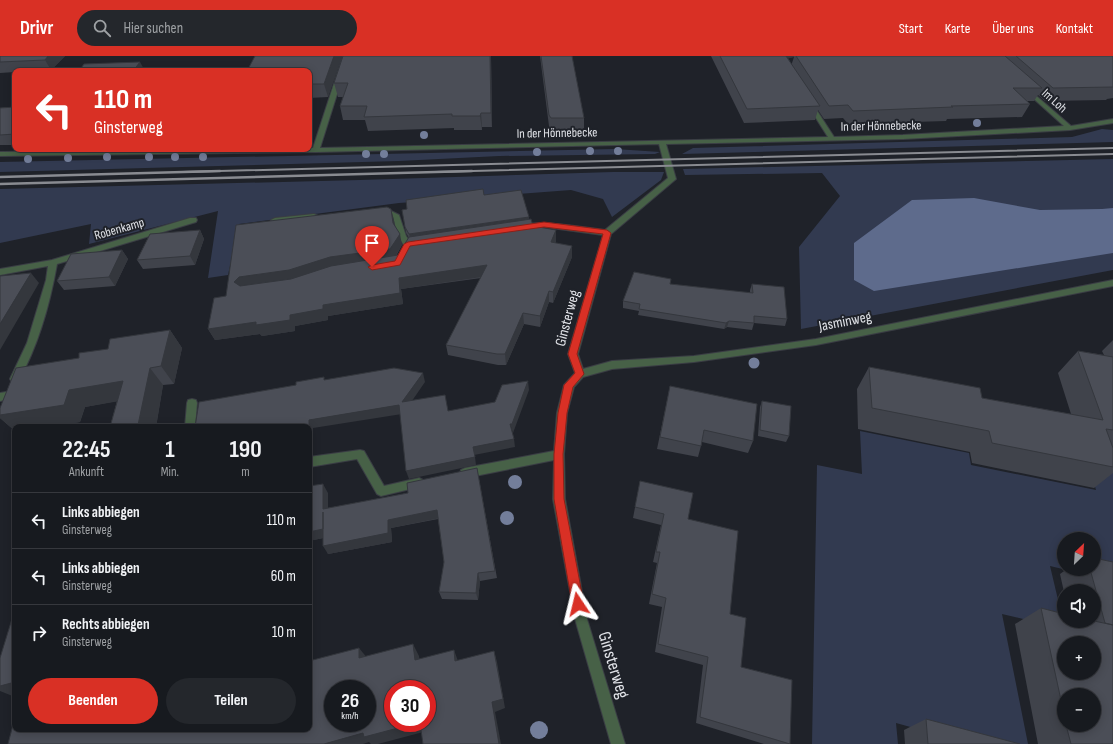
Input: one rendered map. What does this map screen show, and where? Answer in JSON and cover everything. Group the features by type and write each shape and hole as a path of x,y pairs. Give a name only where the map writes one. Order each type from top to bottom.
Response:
{"street":[{"path":"316,150 345,59 352,61"},
{"name":"Im Loh","path":"1023,86 1070,128"},
{"path":"808,100 832,138"},
{"name":"In der Hönnebecke","path":"312,150 903,137 1070,128 1113,121"},
{"path":"514,229 544,225 607,233 672,179 670,167 662,142"},
{"name":"In der Hönnebecke","path":"0,154 158,152"},
{"path":"369,211 384,211 395,214 399,218 401,234 409,246"},
{"path":"274,220 322,215"},
{"name":"Robenkamp","path":"0,272 53,262 193,220"},
{"name":"Ginsterweg","path":"607,233 573,354 580,374 568,385 562,413 559,454 559,499 581,619 618,744"},
{"path":"0,410 3,397 32,343 50,280 53,262"},
{"name":"Jasminweg","path":"580,374 612,365 694,359 816,342 1113,283"},
{"path":"190,424 192,403"},
{"path":"312,462 360,454 381,490 427,481"},
{"path":"458,475 559,454"}],"shaded area":[{"path":"1102,129 1113,130 1113,142 682,154 693,148 1072,137"},
{"path":"615,149 660,152 655,154 499,156 399,161 0,172 0,162"},
{"path":"1113,159 1113,270 801,329 799,247 840,196 822,173 685,175 683,169"},
{"path":"613,172 664,172 661,180 612,217 603,199 571,190 399,203 239,224 228,275 208,278 218,211 89,244 91,224 0,243 0,189"},
{"path":"974,198 1040,210 1113,208 1113,253 874,291 854,280 854,243 912,200"},
{"path":"860,431 969,453 971,465 1096,490 1085,452 1113,458 1113,581 1092,576 1101,576 1101,532 1057,532 1057,568 1050,566 1057,595 1057,627 1002,614 1028,744 972,744 896,723 898,744 812,744 817,465 862,474"}],"building":[{"path":"0,56 48,56 45,60 0,62"},
{"path":"255,56 334,56 324,84 312,84 312,68 249,68"},
{"path":"343,56 490,56 491,113 481,113 480,116 452,116 452,114 364,117 367,106 340,106 348,83 334,83"},
{"path":"541,56 572,56 584,118 551,118 549,115"},
{"path":"720,56 786,56 820,106 747,109"},
{"path":"796,56 1005,56 1042,88 1013,88 1030,104 853,111 848,105 829,106"},
{"path":"1016,56 1113,56 1113,87 1053,88"},
{"path":"140,62 135,68 81,68 84,64"},
{"path":"12,107 12,134 0,135 0,108"},
{"path":"483,189 484,195 521,190 529,217 409,234 405,227 402,210 407,209 406,200"},
{"path":"387,207 391,209 393,223 400,234 390,249 330,257 289,270 239,277 234,282 240,286 291,279 331,266 398,255 409,237 531,219 533,226 556,230 551,242 572,246 553,292 549,291 540,316 523,313 505,354 497,354 446,345 487,265 399,278 400,293 323,305 323,309 290,315 290,320 256,325 256,322 208,329 214,298 226,296 236,225"},
{"path":"200,230 190,256 137,260 150,234"},
{"path":"122,250 109,277 57,281 71,254"},
{"path":"634,272 671,279 670,284 753,293 752,284 784,287 787,319 754,316 754,323 729,321 726,323 639,309 640,304 623,301"},
{"path":"31,273 0,324 0,276"},
{"path":"170,330 161,366 150,368 138,424 111,424 123,381 69,390 64,405 0,415 0,408 16,368 79,358 79,353 108,349 110,339"},
{"path":"1078,351 1113,357 1113,430 1106,429 1113,448 1113,467 992,443 989,431 872,408 869,367 980,388 982,398 1103,420"},
{"path":"394,368 423,373 402,402 445,395 448,411 495,402 502,385 528,381 512,424 510,424 514,439 473,447 475,457 406,471 399,405 309,420 309,424 195,424 199,402 296,385 296,382 324,377 324,380"},
{"path":"670,386 757,404 753,441 704,430 701,446 660,437"},
{"path":"762,401 791,406 789,436 760,430"},
{"path":"477,468 495,571 478,573 476,593 439,592 444,562 437,510 388,520 388,533 323,546 323,529 312,531 312,486 323,484 323,509 408,493 407,483"},
{"path":"640,481 693,493 688,519 738,531 730,614 746,618 741,667 792,680 790,744 700,717 708,657 658,644 666,598 652,594 660,552 656,552 664,514 635,507"},
{"path":"1101,559 1113,562 1113,625 1105,623 1101,609 1101,584 1094,584 1092,576 1101,576"},
{"path":"1041,608 1057,612 1057,628 1101,628 1101,622 1113,625 1113,744 1071,744 1068,732 1101,732 1101,688 1058,688"},
{"path":"12,619 12,683 0,686 0,658"},
{"path":"413,644 415,660 454,650 455,661 494,651 503,699 492,702 499,744 423,744 421,732 436,732 436,680 384,680 384,732 364,737 363,733 324,744 8,744 12,729 12,732 312,732 312,660 359,648 359,658"},
{"path":"926,719 1020,744 928,744"}],"railway":[{"path":"206,171 1113,148"},
{"path":"454,171 1113,154"},
{"path":"0,177 206,171"},
{"path":"182,172 206,171"},
{"path":"206,171 220,171"},
{"path":"0,184 454,171"},
{"path":"435,172 454,171"},
{"path":"454,171 472,171"}],"route":[{"path":"372,267 397,263 408,244 544,225 607,233 573,354 580,374 568,385 562,413 559,454 559,499 578,604"}]}
